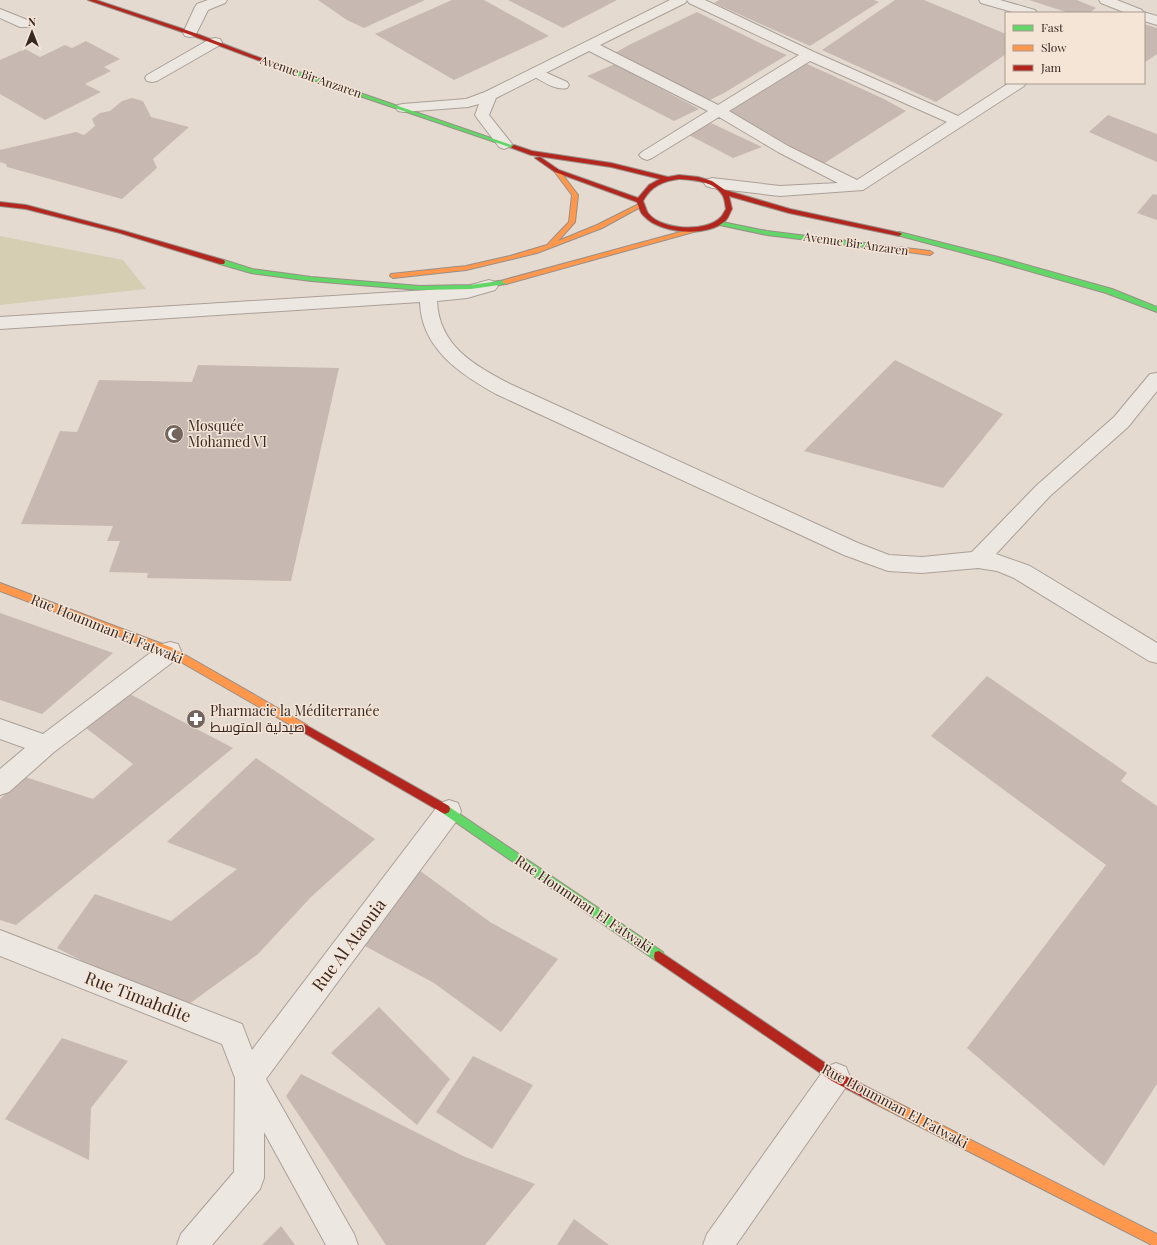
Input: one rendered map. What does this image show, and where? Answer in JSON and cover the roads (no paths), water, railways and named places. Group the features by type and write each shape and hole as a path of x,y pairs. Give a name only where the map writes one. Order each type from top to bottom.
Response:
{"street":[{"name":"Avenue Bir Anzaren","path":"91,0 190,33 299,74 403,108 531,153 611,165 668,179"},
{"path":"190,33 202,7 220,0"},
{"path":"403,108 468,103 490,95 680,0"},
{"path":"694,0 809,55 960,122"},
{"path":"986,0 1027,12"},
{"path":"1106,0 1138,11"},
{"path":"0,13 25,24"},
{"path":"1145,15 1157,21"},
{"path":"152,78 215,42"},
{"path":"589,45 717,110 783,149 857,186"},
{"path":"647,154 809,55"},
{"path":"536,72 562,85"},
{"path":"364,284 395,275 436,272 493,262 548,248 598,229 640,203 646,190 659,181 668,179 690,178 718,188 780,191 857,186 960,122 1017,84"},
{"path":"490,95 482,115 504,144"},
{"name":"Avenue Bir Anzaren","path":"531,153 557,171 640,203"},
{"path":"548,248 572,222 574,207 575,195 557,171"},
{"name":"Avenue Bir Anzaren","path":"718,188 789,211 861,225 996,259 1109,291 1157,310"},
{"path":"0,204 26,207 122,232 251,271 294,277 420,288 471,286 523,278 695,230 707,228 725,217 729,209 729,200 718,188"},
{"path":"640,203 646,216 659,224 676,229 695,230"},
{"name":"Avenue Bir Anzaren","path":"717,223 767,233 905,251 996,259"},
{"path":"344,302 346,281"},
{"path":"0,323 428,296 467,292 482,289 496,283"},
{"path":"428,296 430,318 439,339 450,353 476,375 503,389 851,549 888,563 922,565 978,560 999,563 1022,572 1157,654"},
{"path":"978,560 1042,491 1121,422 1157,379"},
{"name":"Rue Houmman El Fatwaki","path":"0,587 170,651 449,811 836,1077 1157,1242"},
{"path":"0,784 46,745 170,651"},
{"path":"0,730 46,745"},
{"name":"Rue Al Ataouia","path":"249,1078 449,811"},
{"name":"Rue Timahdite","path":"0,943 232,1034 249,1078"},
{"path":"718,1245 836,1077"},
{"path":"192,1245 249,1178 249,1078"},
{"path":"249,1078 343,1245"}],"place":[{"name":"Mosquée Mohamed VI","path":"174,434"},
{"name":"Pharmacie la Méditerranée صيدلية المتوسط","path":"196,719"}]}
